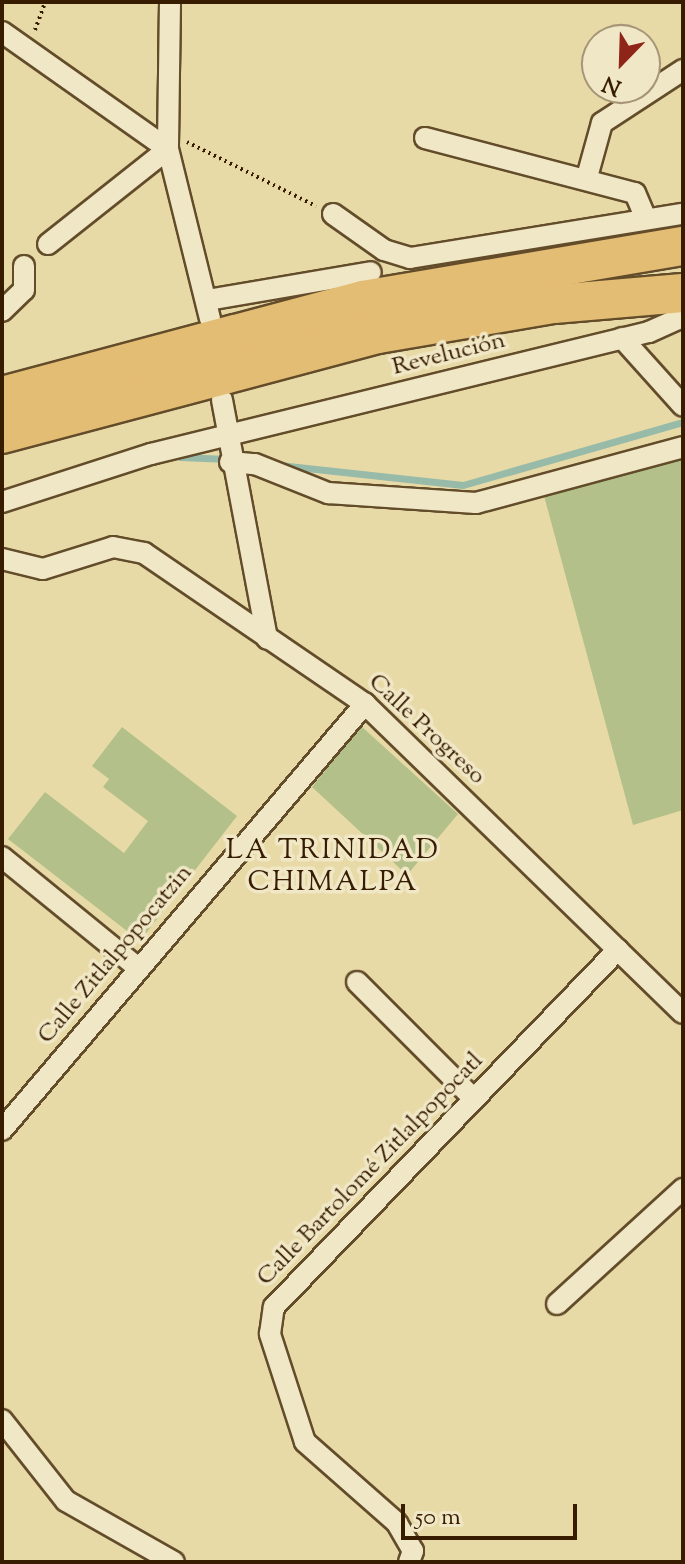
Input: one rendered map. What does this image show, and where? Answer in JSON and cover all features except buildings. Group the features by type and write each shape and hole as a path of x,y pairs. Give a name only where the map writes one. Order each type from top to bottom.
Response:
{"highway":[{"path":"2,396 363,300 683,246"},
{"path":"2,434 378,334 554,304 683,293"}],"street":[{"path":"170,2 168,141 209,310 371,272"},
{"path":"2,32 168,141"},
{"path":"587,177 602,123 683,70"},
{"path":"425,138 587,177 635,193 646,219"},
{"path":"48,244 168,141"},
{"path":"333,214 384,250 410,258 683,214"},
{"path":"2,311 24,290 24,266"},
{"name":"Revelución","path":"2,502 151,454 622,338 683,317"},
{"path":"622,338 683,406"},
{"path":"222,400 225,438 267,639"},
{"path":"230,462 255,464 328,493 476,503 683,447"},
{"name":"Calle Progreso","path":"2,559 43,569 113,547 144,553 365,704 683,1013"},
{"name":"Calle Zitlalpopocatzin","path":"2,1130 365,704"},
{"path":"2,857 138,968"},
{"name":"Calle Bartolomé Zitlalpopocatl","path":"409,1562 413,1551 397,1523 305,1442 270,1334 274,1307 618,950"},
{"path":"357,982 474,1099"},
{"path":"557,1304 683,1189"},
{"path":"2,1420 66,1501 174,1562"}],"path":[{"path":"168,141 333,214"}],"green space":[{"path":"683,454 683,810 633,825 543,492"},
{"path":"361,726 458,814 407,875 312,787"},
{"path":"122,727 237,816 140,941 8,839 45,792 124,853 148,821 103,787 109,779 92,766"}],"waterway":[{"path":"279,465 463,485 683,422"},
{"path":"180,457 227,459"}],"district":[{"name":"LA TRINIDAD CHIMALPA","path":"333,867"}]}
